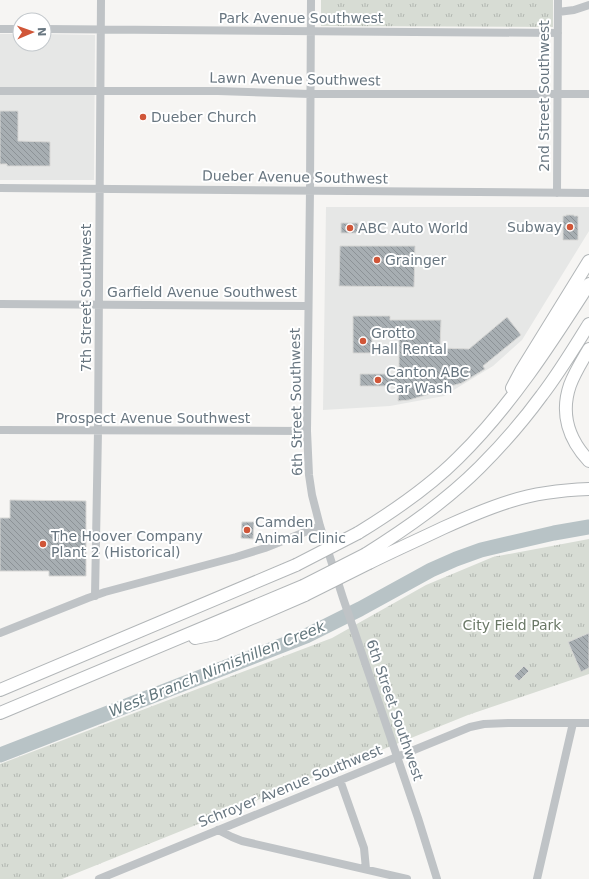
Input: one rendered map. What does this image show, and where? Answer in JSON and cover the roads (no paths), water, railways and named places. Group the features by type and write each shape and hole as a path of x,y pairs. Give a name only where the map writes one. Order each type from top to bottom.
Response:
{"highway":[{"path":"501,411 520,371 589,261"},
{"path":"0,690 296,565 358,533 404,503 457,459 501,411 531,372 589,284"},
{"path":"367,558 449,496 480,468 542,396 589,324"},
{"path":"589,349 570,386 566,407 569,431 580,452 589,461"},
{"path":"0,713 168,643 304,590 367,558 510,501 552,492 589,489"}],"street":[{"name":"7th Street Southwest","path":"96,596 101,0"},
{"name":"6th Street Southwest","path":"310,0 310,190 307,431 309,475 312,495 320,526 437,879"},
{"name":"2nd Street Southwest","path":"557,193 558,0"},
{"path":"558,12 574,10 589,5"},
{"path":"0,29 12,29"},
{"name":"Park Avenue Southwest","path":"52,29 558,32"},
{"name":"Lawn Avenue Southwest","path":"0,91 218,91 310,94 589,94"},
{"name":"Dueber Avenue Southwest","path":"0,188 589,193"},
{"name":"Garfield Avenue Southwest","path":"0,304 308,306"},
{"name":"Prospect Avenue Southwest","path":"0,430 307,431"},
{"path":"0,633 96,596 265,548 320,526"},
{"name":"Schroyer Avenue Southwest","path":"99,879 470,727 484,724 508,723 589,723"},
{"path":"537,879 573,723"},
{"path":"340,780 364,848 366,869"},
{"path":"218,830 242,841 407,879"}],"waterway":[{"name":"West Branch Nimishillen Creek","path":"0,755 306,636 360,609 431,570 456,559 481,550 554,533 589,527"}],"place":[{"name":"Dueber Church","path":"143,117"},
{"name":"Subway","path":"570,227"},
{"name":"ABC Auto World","path":"350,228"},
{"name":"Grainger","path":"377,260"},
{"name":"Grotto Hall Rental","path":"363,341"},
{"name":"Canton ABC Car Wash","path":"378,380"},
{"name":"Camden Animal Clinic","path":"247,530"},
{"name":"The Hoover Company Plant 2 (Historical)","path":"43,544"}],"park label":[{"name":"City Field Park","path":"512,625"}]}
